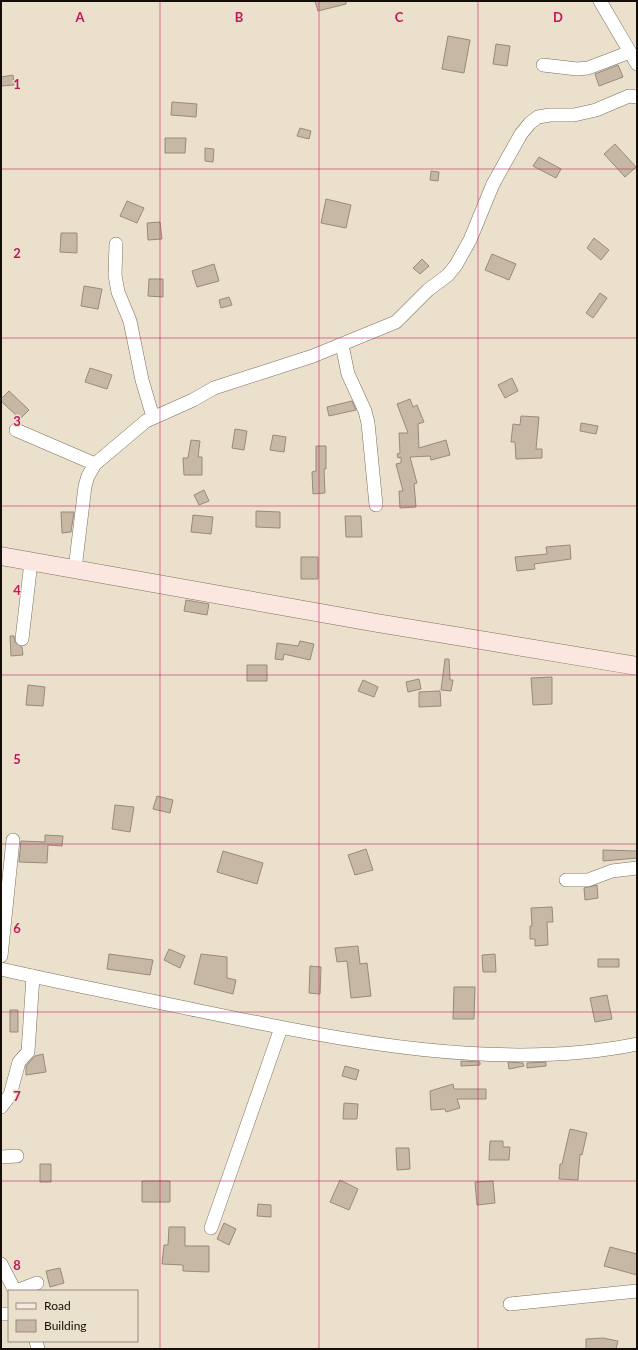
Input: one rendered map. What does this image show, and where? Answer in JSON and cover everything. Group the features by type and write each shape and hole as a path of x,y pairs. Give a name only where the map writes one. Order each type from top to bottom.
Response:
{"street":[{"path":"600,1 637,64"},
{"path":"543,66 577,69 588,68 630,52"},
{"path":"75,569 85,486 88,476 95,464 137,427 153,417 192,400 214,388 241,378 280,368 342,345 396,322 428,290 448,275 456,265 470,240 493,184 520,134 530,123 538,117 581,114 634,93"},
{"path":"116,244 115,276 118,292 130,321 142,380 153,417"},
{"path":"342,345 348,374 362,405 368,423 376,505"},
{"path":"16,430 95,464"},
{"path":"1,556 377,623 637,666"},
{"path":"22,639 31,562"},
{"path":"1,956 13,840"},
{"path":"566,880 588,880 612,871 637,868"},
{"path":"1,969 281,1028 436,1052 480,1054 565,1053 616,1048 637,1044"},
{"path":"1,1108 10,1095 19,1062 28,1052 33,976"},
{"path":"211,1228 281,1028"},
{"path":"1,1157 17,1156"},
{"path":"1,1264 14,1290"},
{"path":"18,1290 37,1283"},
{"path":"510,1304 637,1291"}],"building":[{"path":"315,1 346,1 346,4 318,11"},
{"path":"448,36 470,40 464,73 442,69"},
{"path":"496,44 510,46 507,66 493,64"},
{"path":"618,65 623,77 599,86 595,74"},
{"path":"13,75 14,85 1,86 1,77"},
{"path":"172,102 197,104 196,117 171,115"},
{"path":"300,128 311,131 309,139 297,136"},
{"path":"165,138 186,138 185,153 165,153"},
{"path":"615,144 636,167 625,177 604,154"},
{"path":"205,148 214,149 213,162 205,161"},
{"path":"539,157 561,169 556,178 533,166"},
{"path":"431,171 439,172 438,181 430,180"},
{"path":"326,199 351,205 346,228 321,223"},
{"path":"127,201 144,208 137,223 120,216"},
{"path":"160,222 162,239 148,240 147,223"},
{"path":"61,233 77,233 77,253 60,252"},
{"path":"594,238 609,250 601,260 587,248"},
{"path":"492,254 516,264 509,280 485,270"},
{"path":"422,259 429,266 420,274 413,268"},
{"path":"214,264 219,281 197,287 192,271"},
{"path":"149,279 163,279 163,297 148,296"},
{"path":"84,286 102,289 98,309 81,306"},
{"path":"600,293 607,298 593,318 586,313"},
{"path":"229,297 232,305 221,308 219,300"},
{"path":"90,368 112,375 107,389 85,382"},
{"path":"512,378 518,391 505,398 498,385"},
{"path":"9,391 29,410 20,419 1,401 1,399"},
{"path":"410,399 413,407 417,405 424,422 418,424 419,448 446,440 450,455 431,460 430,456 410,457 417,483 414,484 416,507 400,508 399,491 403,491 396,464 401,463 401,457 398,458 397,454 400,453 399,433 408,433 397,404"},
{"path":"352,401 356,410 329,416 327,407"},
{"path":"521,416 539,417 536,449 542,449 542,458 516,459 515,442 511,442 513,424 520,425"},
{"path":"581,423 598,426 596,434 580,431"},
{"path":"235,429 247,431 244,450 232,448"},
{"path":"273,435 286,437 284,452 270,450"},
{"path":"191,440 200,441 198,457 202,457 202,475 184,475 183,458 188,458"},
{"path":"316,446 326,446 326,469 324,469 325,493 313,494 312,472 316,471"},
{"path":"204,490 209,501 199,505 194,495"},
{"path":"256,511 280,512 280,528 256,527"},
{"path":"61,512 74,512 71,532 62,533"},
{"path":"193,515 213,517 211,534 191,532"},
{"path":"345,516 361,516 362,537 346,537"},
{"path":"570,545 571,559 534,564 535,569 517,571 515,557 547,554 546,547"},
{"path":"301,557 318,557 318,579 301,579"},
{"path":"186,600 209,604 207,615 184,611"},
{"path":"10,636 14,636 15,642 22,647 23,655 11,656"},
{"path":"300,641 314,644 310,660 284,654 283,660 275,659 277,643 298,646"},
{"path":"445,659 449,659 450,680 453,680 451,691 441,690"},
{"path":"247,665 267,665 267,681 247,681"},
{"path":"552,677 552,704 533,705 531,678"},
{"path":"419,679 421,689 408,692 406,682"},
{"path":"363,680 378,687 374,697 358,691"},
{"path":"28,685 45,687 43,706 26,705"},
{"path":"440,691 441,706 419,707 419,692"},
{"path":"157,796 173,800 170,813 153,809"},
{"path":"115,805 134,807 130,832 112,829"},
{"path":"45,835 63,836 62,846 48,845 47,863 19,862 21,841 45,842"},
{"path":"366,849 373,870 355,875 348,855"},
{"path":"603,850 637,851 637,858 603,861"},
{"path":"223,851 263,863 257,884 217,872"},
{"path":"597,885 598,898 585,900 584,888"},
{"path":"552,907 553,922 547,922 548,945 535,946 535,939 530,939 530,926 532,926 531,908"},
{"path":"358,946 360,964 367,963 371,996 351,998 347,961 337,962 335,948"},
{"path":"169,949 185,956 180,968 164,960"},
{"path":"109,954 153,960 150,975 107,969"},
{"path":"201,954 227,957 227,978 236,980 233,994 194,984"},
{"path":"495,954 496,972 483,972 482,955"},
{"path":"598,959 619,959 619,967 598,967"},
{"path":"310,966 321,967 320,994 309,993"},
{"path":"454,987 475,987 474,1019 453,1019"},
{"path":"607,995 612,1019 595,1022 590,998"},
{"path":"10,1010 18,1010 18,1032 10,1032"},
{"path":"43,1054 46,1072 26,1075 26,1066 35,1056"},
{"path":"461,1061 480,1062 480,1065 461,1066"},
{"path":"508,1062 523,1063 524,1066 509,1069"},
{"path":"546,1062 546,1066 527,1068 527,1063"},
{"path":"345,1066 359,1070 356,1080 342,1076"},
{"path":"453,1084 454,1089 486,1089 486,1099 457,1099 460,1108 446,1112 445,1109 431,1110 430,1091"},
{"path":"344,1103 358,1104 357,1119 343,1119"},
{"path":"570,1129 587,1133 582,1155 580,1154 578,1180 559,1179 560,1164 562,1164"},
{"path":"490,1141 503,1141 503,1147 510,1147 509,1160 489,1160"},
{"path":"396,1148 409,1148 410,1169 397,1170"},
{"path":"40,1164 51,1164 51,1182 40,1182"},
{"path":"340,1180 358,1189 349,1210 330,1202"},
{"path":"142,1181 170,1181 170,1202 142,1202"},
{"path":"493,1181 495,1203 477,1205 475,1182"},
{"path":"258,1204 271,1205 271,1217 257,1216"},
{"path":"224,1223 236,1229 229,1245 217,1239"},
{"path":"169,1227 185,1227 185,1246 209,1246 209,1272 183,1271 183,1265 162,1264 164,1245 168,1245"},
{"path":"610,1247 637,1254 637,1275 604,1266"},
{"path":"60,1268 64,1283 50,1287 46,1271"},
{"path":"603,1338 618,1341 616,1349 586,1349 586,1339"}]}
